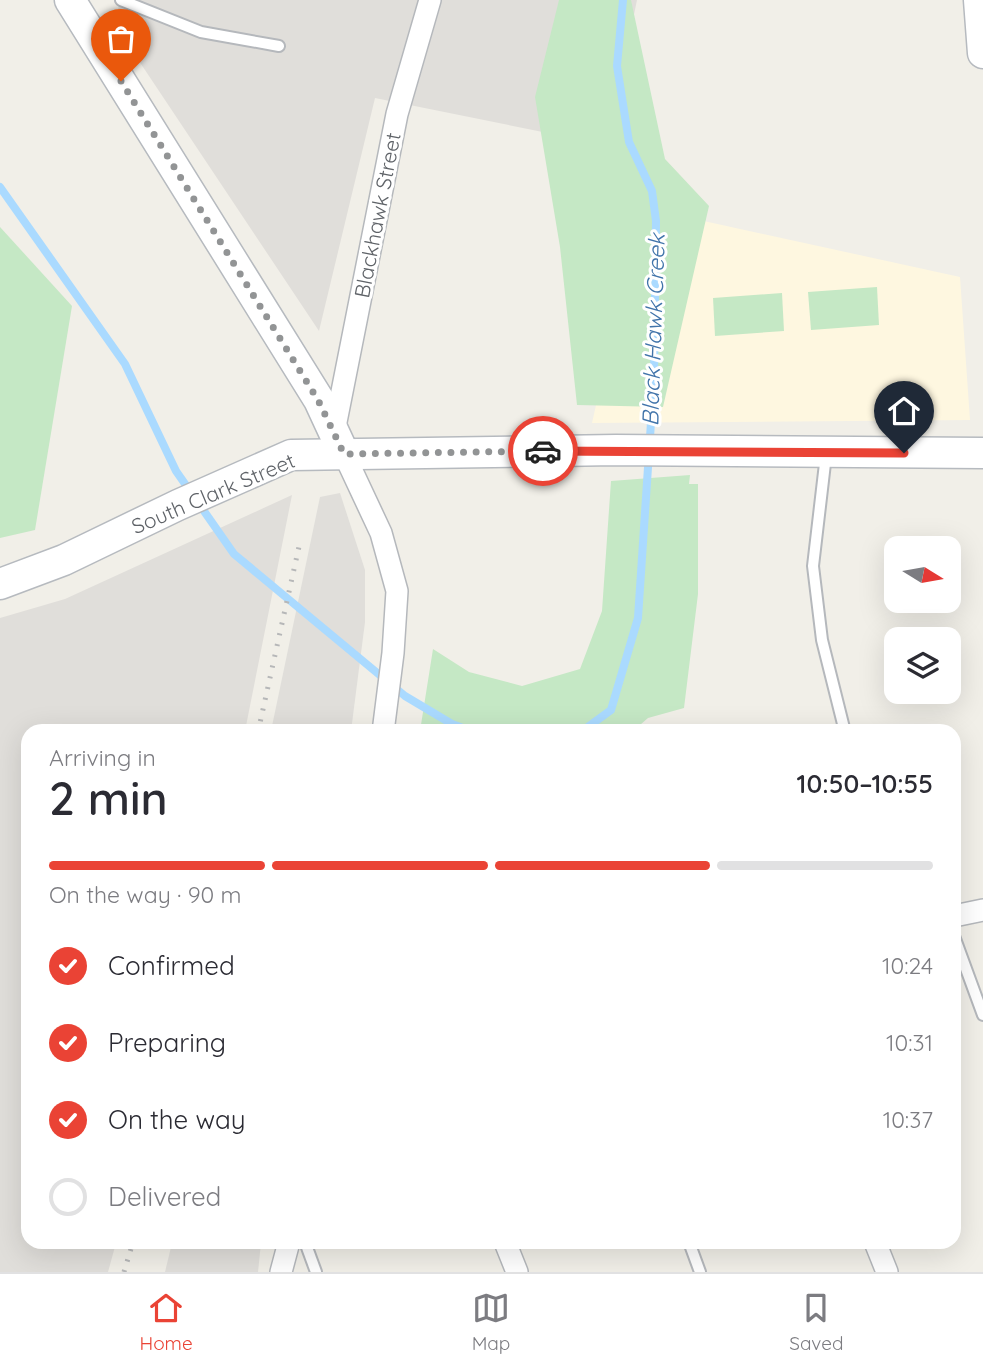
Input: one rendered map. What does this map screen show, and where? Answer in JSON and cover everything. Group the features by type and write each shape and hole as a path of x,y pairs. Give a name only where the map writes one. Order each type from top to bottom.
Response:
{"street":[{"name":"Blackhawk Street","path":"339,443 397,114 430,0"},
{"path":"81,4 318,400 381,533 397,591 384,724"},
{"path":"980,13 983,53"},
{"name":"South Clark Street","path":"0,584 64,560 225,483 291,455 339,443 677,451 983,453"},
{"path":"961,915 983,910"},
{"path":"281,1272 287,1249"},
{"path":"508,1249 517,1272"},
{"path":"878,1249 887,1272"}],"lane":[{"path":"121,0 201,33 279,46"},
{"path":"826,453 813,566 822,640 843,724"},
{"path":"961,955 983,1015"},
{"path":"308,1249 316,1272"},
{"path":"692,1249 700,1272"}],"shaded area":[{"path":"120,0 637,0 607,145 375,98 319,331 115,25"},
{"path":"640,207 960,277 970,420 592,423"},
{"path":"340,493 365,570 365,622 352,724 272,724 320,497"},
{"path":"292,495 246,724 21,724 21,1249 114,1249 108,1272 0,1272 0,618 65,599"},
{"path":"171,1249 260,1249 258,1272 165,1272"}],"green space":[{"path":"559,0 631,0 665,159 709,206 663,407 577,405 560,247 535,97"},
{"path":"0,227 72,306 35,530 0,538"},
{"path":"877,287 879,325 811,330 808,292"},
{"path":"782,293 784,331 715,336 713,298"},
{"path":"690,475 689,484 698,484 698,594 684,708 648,718 641,724 421,724 433,649 469,672 522,686 580,669 602,611 611,481"}],"waterway":[{"name":"Black Hawk Creek","path":"592,724 611,710 638,618 654,377 656,221 652,191 629,142 617,66 623,0"},
{"name":"Black Hawk Creek","path":"0,187 125,364 176,471 234,554 405,696 452,724"}],"railway":[{"path":"260,724 300,542"},
{"path":"124,1272 131,1249"}],"way so far":[{"path":"121,81 318,400 344,454 543,451"}],"route":[{"path":"543,451 904,453"}]}
